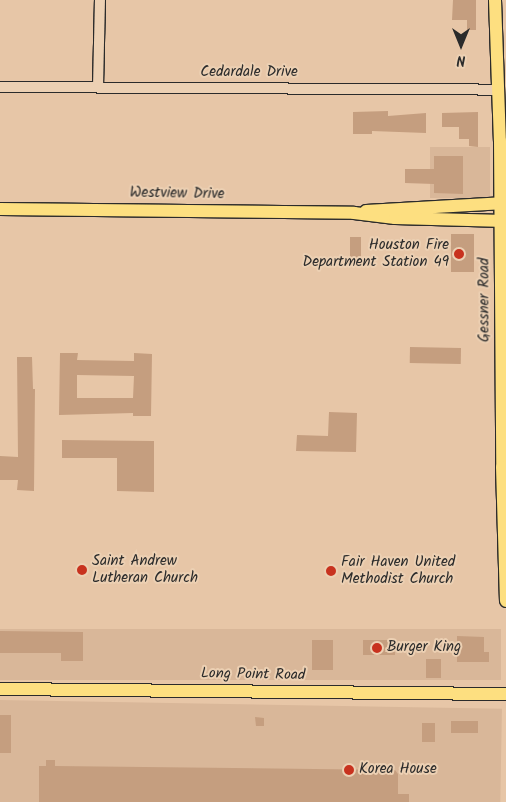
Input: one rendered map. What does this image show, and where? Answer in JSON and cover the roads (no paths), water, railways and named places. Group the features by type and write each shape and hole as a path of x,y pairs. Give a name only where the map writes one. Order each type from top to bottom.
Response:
{"main road":[{"name":"Gessner Road","path":"494,0 504,203 503,357 506,601"},
{"name":"Westview Drive","path":"354,213 380,208 504,203"},
{"name":"Westview Drive","path":"0,209 354,213 395,218 504,221"},
{"name":"Long Point Road","path":"0,689 506,694"}],"street":[{"path":"98,87 100,0"},
{"name":"Cedardale Drive","path":"0,87 497,90"}],"place":[{"name":"Houston Fire Department Station 49","path":"459,254"},
{"name":"Saint Andrew Lutheran Church","path":"82,570"},
{"name":"Fair Haven United Methodist Church","path":"331,571"},
{"name":"Burger King","path":"377,648"},
{"name":"Korea House","path":"349,770"}]}
